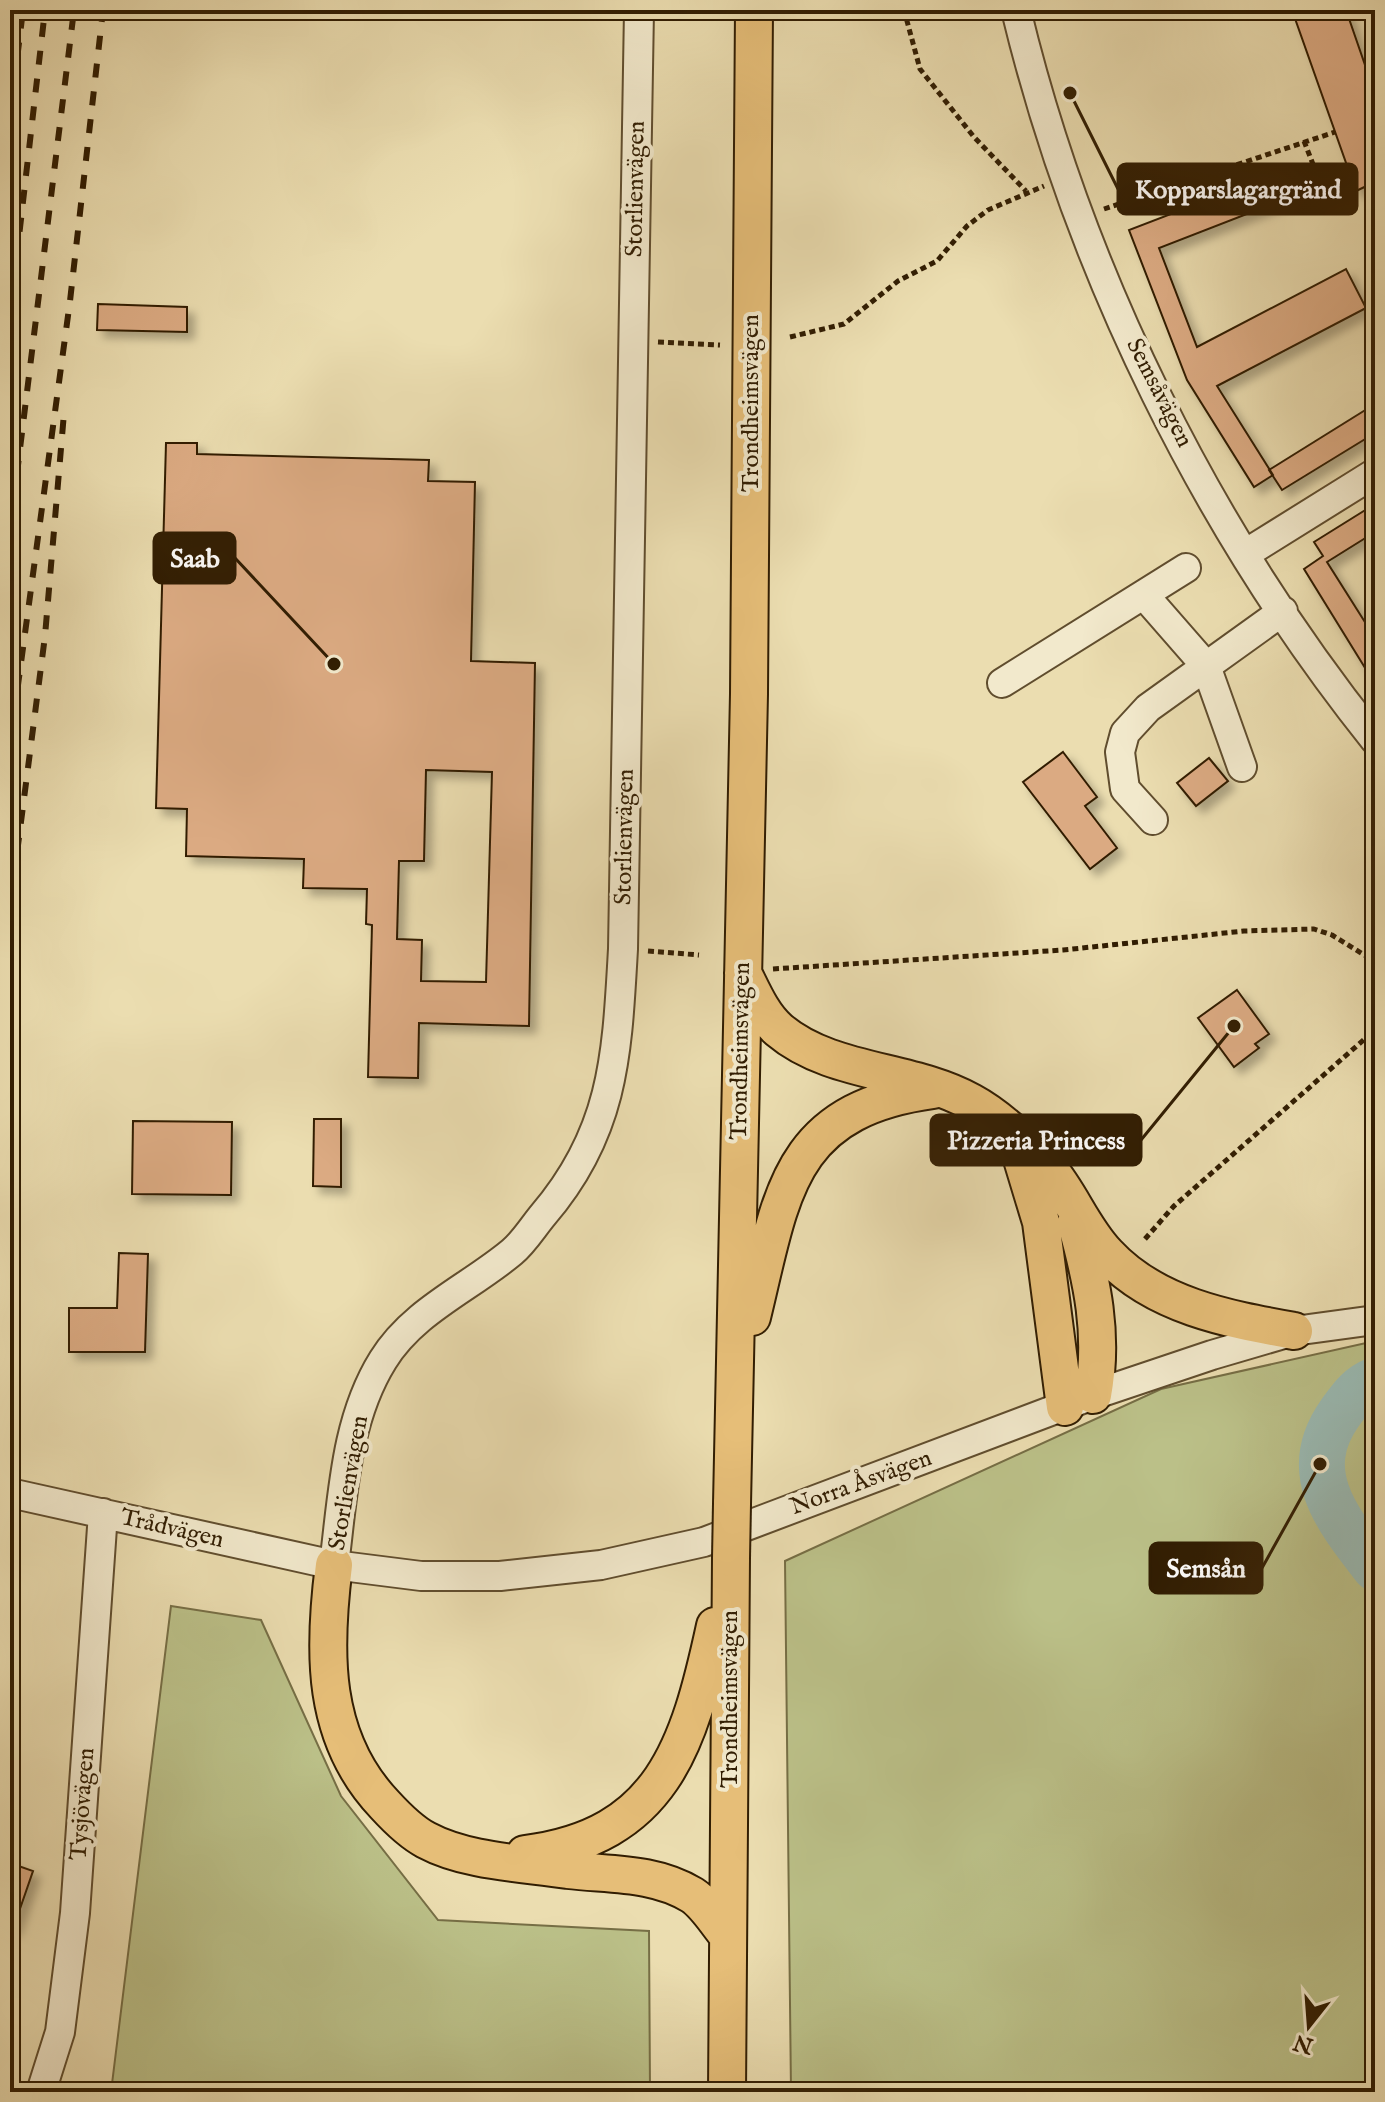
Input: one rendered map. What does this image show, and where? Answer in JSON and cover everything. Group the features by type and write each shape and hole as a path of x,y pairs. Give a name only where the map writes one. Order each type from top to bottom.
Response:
{"main road":[{"name":"Trondheimsvägen","path":"727,2092 731,1558 747,1512 737,1379 757,970 749,694 754,10"},
{"path":"757,970 758,1004 777,1029 801,1044 968,1100 997,1118 1049,1169 1071,1206 1108,1255 1171,1298 1232,1320 1294,1331"},
{"path":"737,1379 776,1218 792,1177 808,1149 832,1125 860,1107 895,1095 939,1089"},
{"path":"1014,1137 1030,1177 1079,1401"},
{"path":"1071,1206 1094,1298 1100,1344 1079,1401"},
{"path":"492,1859 550,1850 609,1832 635,1811 662,1778 681,1745 698,1697 731,1558"},
{"path":"334,1565 326,1628 329,1696 344,1743 364,1783 397,1818 426,1840 492,1859 651,1878 672,1884 696,1897 728,1936"}],"street":[{"name":"Storlienvägen","path":"334,1565 354,1423 383,1359 435,1305 513,1251 566,1188 600,1122 617,1056 623,949 639,10"},
{"name":"Semsåvägen","path":"1016,10 1078,219 1147,377 1245,554 1336,692 1375,740"},
{"path":"1245,554 1375,473"},
{"path":"1002,683 1186,568"},
{"path":"1144,595 1206,666 1242,767"},
{"path":"1153,820 1125,789 1120,752 1125,733 1148,708 1283,611"},
{"name":"Norra Åsvägen","path":"334,1565 421,1576 500,1576 601,1565 704,1542 747,1512 1079,1401 1294,1331 1375,1320"},
{"name":"Trådvägen","path":"10,1493 334,1565"},
{"name":"Tysjövägen","path":"41,2092 60,2032 75,1913 103,1513"}],"path":[{"path":"904,10 920,69 974,137 1026,191"},
{"path":"1078,219 1335,132"},
{"path":"1304,141 1326,198"},
{"path":"790,337 844,324 898,281 937,261 967,226 988,210 1026,191 1066,180"},
{"path":"633,340 720,345"},
{"path":"757,970 1048,951 1244,931 1314,929 1332,935 1366,956"},
{"path":"623,949 699,955"},
{"path":"1145,1239 1174,1206 1375,1030"}],"green space":[{"path":"1375,1341 1375,2092 791,2092 785,1561 1161,1389"},
{"path":"171,1606 261,1620 341,1796 438,1920 649,1931 650,2092 111,2092"}],"building":[{"path":"1292,10 1346,10 1375,94 1375,182 1356,191"},
{"path":"1296,166 1306,191 1159,248 1197,347 1346,269 1366,308 1217,386 1273,475 1254,487 1187,380 1129,230"},
{"path":"98,304 187,307 187,332 97,330"},
{"path":"1375,404 1375,433 1282,490 1269,470"},
{"path":"166,443 197,443 197,454 429,460 428,481 475,482 471,661 535,663 529,1026 419,1023 418,1078 368,1077 372,925 366,924 367,889 303,888 304,859 186,856 187,809 156,808","holes":["426,770 492,772 486,982 421,981 422,940 397,939 399,861 424,861"]},
{"path":"1375,504 1375,532 1327,562 1375,638 1375,684 1304,569 1323,556 1314,542"},
{"path":"1063,752 1097,797 1085,806 1117,848 1090,869 1023,782"},
{"path":"1209,758 1228,781 1196,806 1177,783"},
{"path":"1237,990 1269,1034 1255,1044 1259,1048 1234,1067 1198,1018"},
{"path":"314,1119 341,1119 341,1187 313,1186"},
{"path":"133,1121 232,1122 231,1195 132,1194"},
{"path":"119,1253 148,1254 145,1352 69,1352 69,1308 117,1308"},
{"path":"10,1863 33,1871 13,1929 10,1929"}],"waterway":[{"path":"1375,1380 1359,1390 1340,1413 1322,1455 1323,1475 1336,1513 1375,1568"}],"railway":[{"path":"14,84 23,10"},
{"path":"10,315 45,10"},
{"path":"10,530 74,10"},
{"path":"10,744 70,301 103,10"},
{"path":"10,907 45,636 64,413"}],"place":[{"name":"Kopparslagargränd","path":"1070,93"},
{"name":"Saab","path":"334,664"},
{"name":"Pizzeria Princess","path":"1234,1026"},
{"name":"Semsån","path":"1320,1464"}]}
